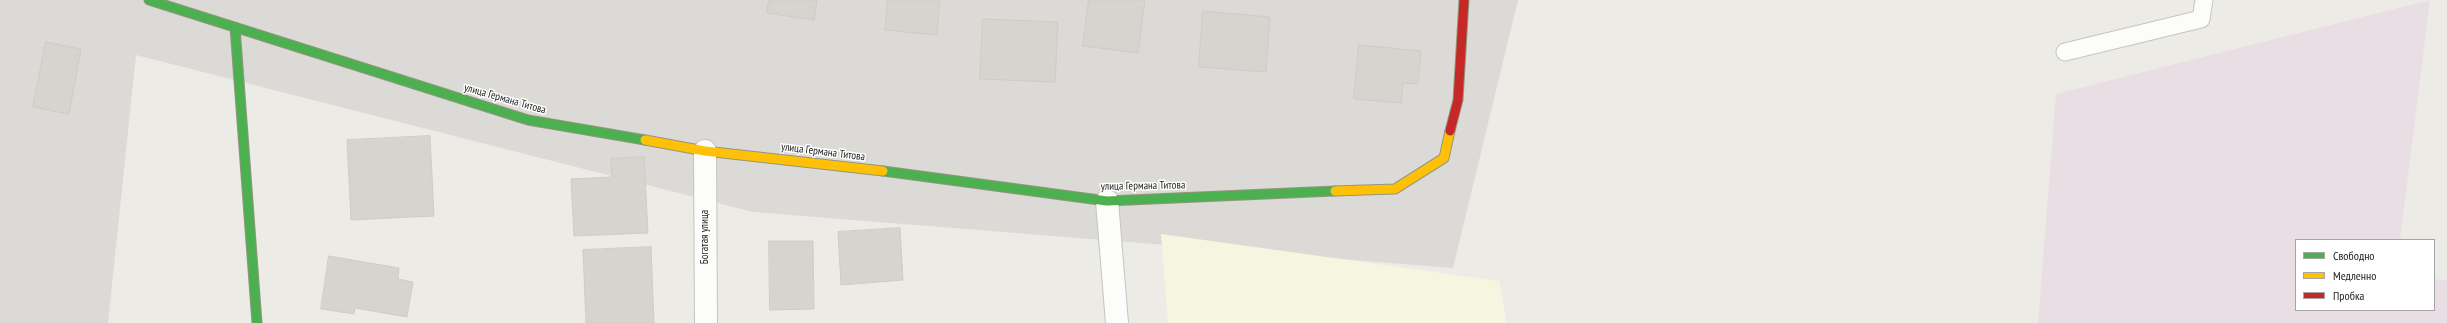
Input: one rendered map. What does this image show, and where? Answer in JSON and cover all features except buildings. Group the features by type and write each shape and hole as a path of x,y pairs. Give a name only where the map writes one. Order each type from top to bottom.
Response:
{"street":[{"name":"улица Германа Титова","path":"149,0 528,120 705,151 820,163 1107,201 1395,190 1444,158 1458,100 1464,0"},
{"path":"235,27 257,323"},
{"name":"Богатая улица","path":"705,151 706,323"},
{"path":"1107,201 1117,323"}],"lane":[{"path":"2065,52 2201,19 2204,0"}],"shaded area":[{"path":"0,0 1518,0 1453,268 753,212 136,55 108,323 0,323"},
{"path":"2430,0 2400,239 2295,239 2295,311 2435,311 2435,279 2447,280 2447,323 2038,323 2056,94"},
{"path":"1161,234 1499,281 1507,323 1168,323"}],"traffic: fast":[{"path":"149,0 528,120 645,140"},
{"path":"235,27 257,323"},
{"path":"883,171 1107,201 1335,191"}],"traffic: slow":[{"path":"1335,191 1395,189 1444,158 1450,131"},
{"path":"645,140 705,151 883,171"}],"traffic: jam":[{"path":"1450,131 1458,100 1464,0"}]}
